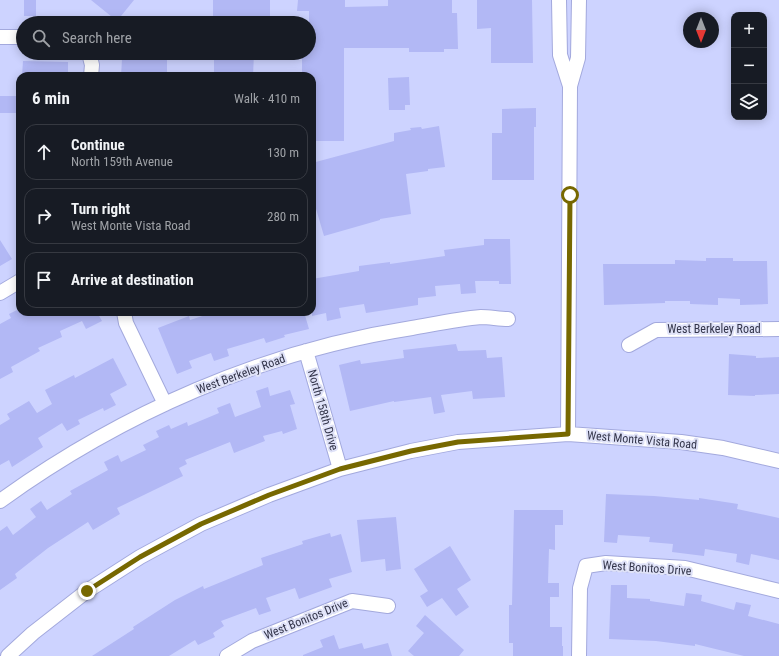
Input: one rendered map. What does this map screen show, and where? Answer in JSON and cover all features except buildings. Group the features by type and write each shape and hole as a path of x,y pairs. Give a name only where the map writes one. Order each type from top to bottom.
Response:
{"street":[{"path":"559,0 560,55 570,86"},
{"path":"568,434 570,86 578,58 579,0"},
{"path":"0,37 16,37"},
{"path":"91,60 92,72"},
{"path":"0,293 16,283"},
{"path":"125,316 126,323 165,404"},
{"name":"West Berkeley Road","path":"0,501 58,462 124,424 165,404 236,373 306,351 380,333 481,317 508,319"},
{"name":"West Berkeley Road","path":"629,345 656,330 779,329"},
{"name":"North 158th Drive","path":"306,351 340,469"},
{"name":"West Monte Vista Road","path":"8,656 33,633 87,591 140,557 201,524 269,495 340,469 411,451 458,442 568,434 681,442 723,448 779,461"},
{"name":"West Bonitos Drive","path":"579,656 580,588 586,566 606,563 685,568 779,591"},
{"name":"West Bonitos Drive","path":"227,656 252,641 352,600 388,606"}],"route":[{"path":"87,591 140,557 201,524 269,495 340,469 411,451 458,442 568,434 570,195"}]}
